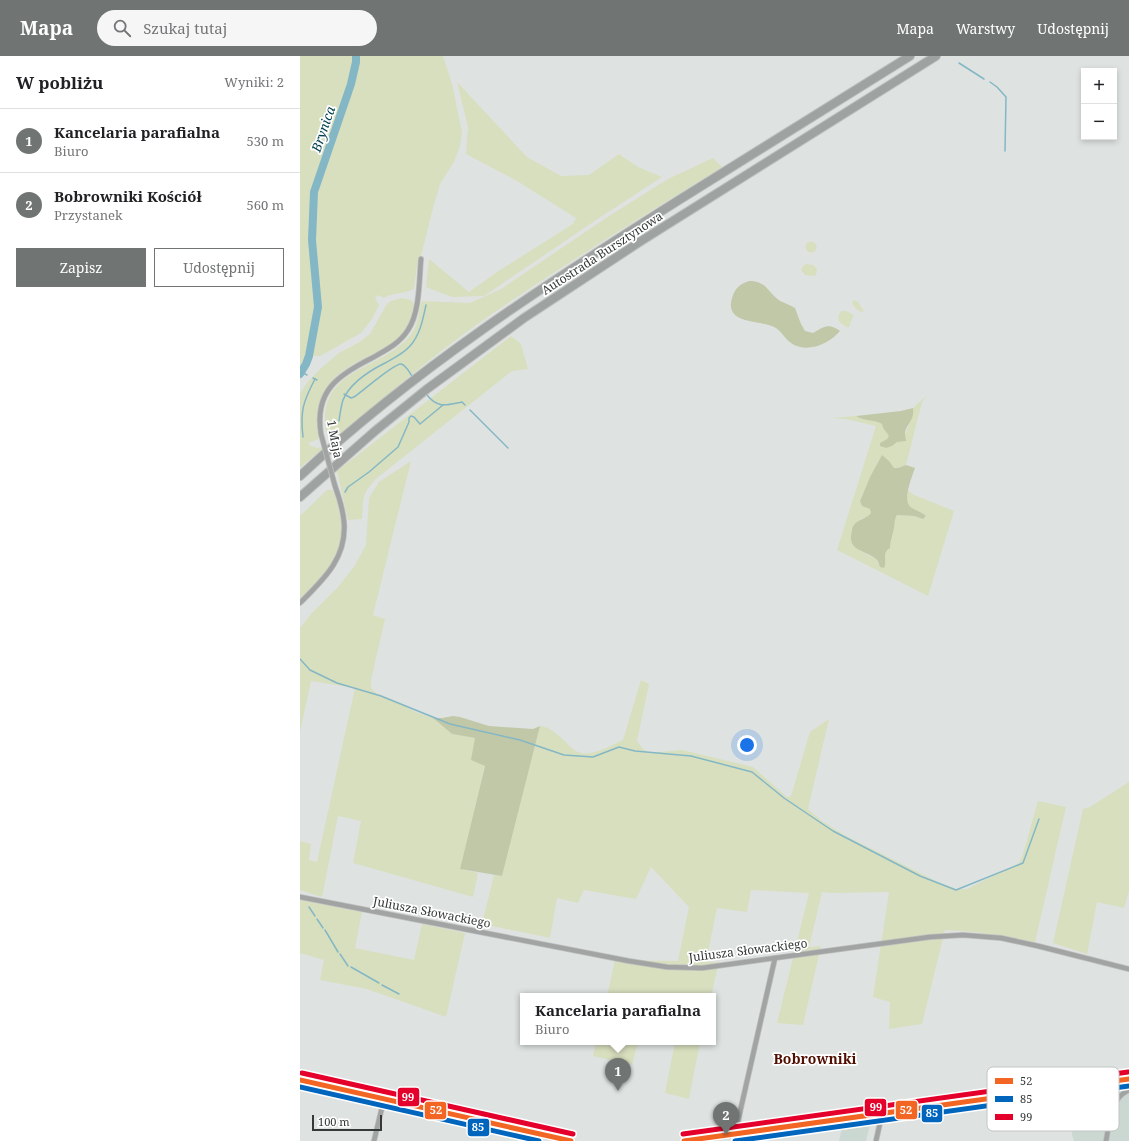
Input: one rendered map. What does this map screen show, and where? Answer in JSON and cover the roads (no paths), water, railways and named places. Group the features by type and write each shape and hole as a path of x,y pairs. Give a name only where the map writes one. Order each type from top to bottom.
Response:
{"highway":[{"name":"Autostrada Bursztynowa","path":"300,476 398,393 511,308 608,245 910,56"},
{"name":"Autostrada Bursztynowa","path":"300,497 370,435 427,389 524,318 612,259 936,56"}],"street":[{"name":"1 Maja","path":"300,602 323,580 334,566 342,548 344,520 321,434 321,409 326,394 332,384 348,371 391,347 400,340 408,330 415,318 421,259"},
{"name":"Juliusza Słowackiego","path":"300,897 629,961 667,967 702,968 930,937 963,935 1001,938 1129,969"},
{"path":"735,1134 775,958"},
{"path":"300,1080 571,1141"},
{"path":"1119,1081 1129,1080"},
{"path":"1119,1096 1129,1090"},
{"path":"374,1141 384,1098"},
{"path":"684,1141 987,1100"},
{"path":"876,1141 882,1114"},
{"path":"1106,1141 1108,1131"}],"waterway":[{"name":"Brynica","path":"300,374 309,356 318,307 312,240 314,192 351,84 356,56"},
{"path":"959,63 984,79"},
{"path":"990,82 1006,97 1005,151"},
{"path":"339,421 343,400 350,388 361,378 401,354 413,342 421,327 426,305"},
{"path":"344,394 351,398 354,397 397,365 401,364 404,366 412,376"},
{"name":"Brynica","path":"301,372 307,375"},
{"path":"313,378 317,380"},
{"path":"303,437 303,407 315,379"},
{"path":"427,395 439,404 447,405 462,402 465,405"},
{"path":"345,492 348,487 369,472 398,447 411,416 414,417 420,424 443,405"},
{"path":"470,410 508,448"},
{"path":"300,659 310,670 337,683 381,696 450,724 520,740 564,755 593,757 619,747 635,751 691,756 752,772 784,798 833,831 920,876 956,890 1023,863 1039,819"},
{"path":"309,907 315,916"},
{"path":"317,919 323,928"},
{"path":"325,930 338,952"},
{"path":"340,954 348,966"},
{"path":"351,967 379,983"},
{"path":"382,985 399,994"}],"place":[{"name":"Kancelaria parafialna","path":"618,1091"},
{"name":"Bobrowniki Kościół","path":"726,1135"}],"district":[{"name":"Bobrowniki","path":"815,1058"}]}
